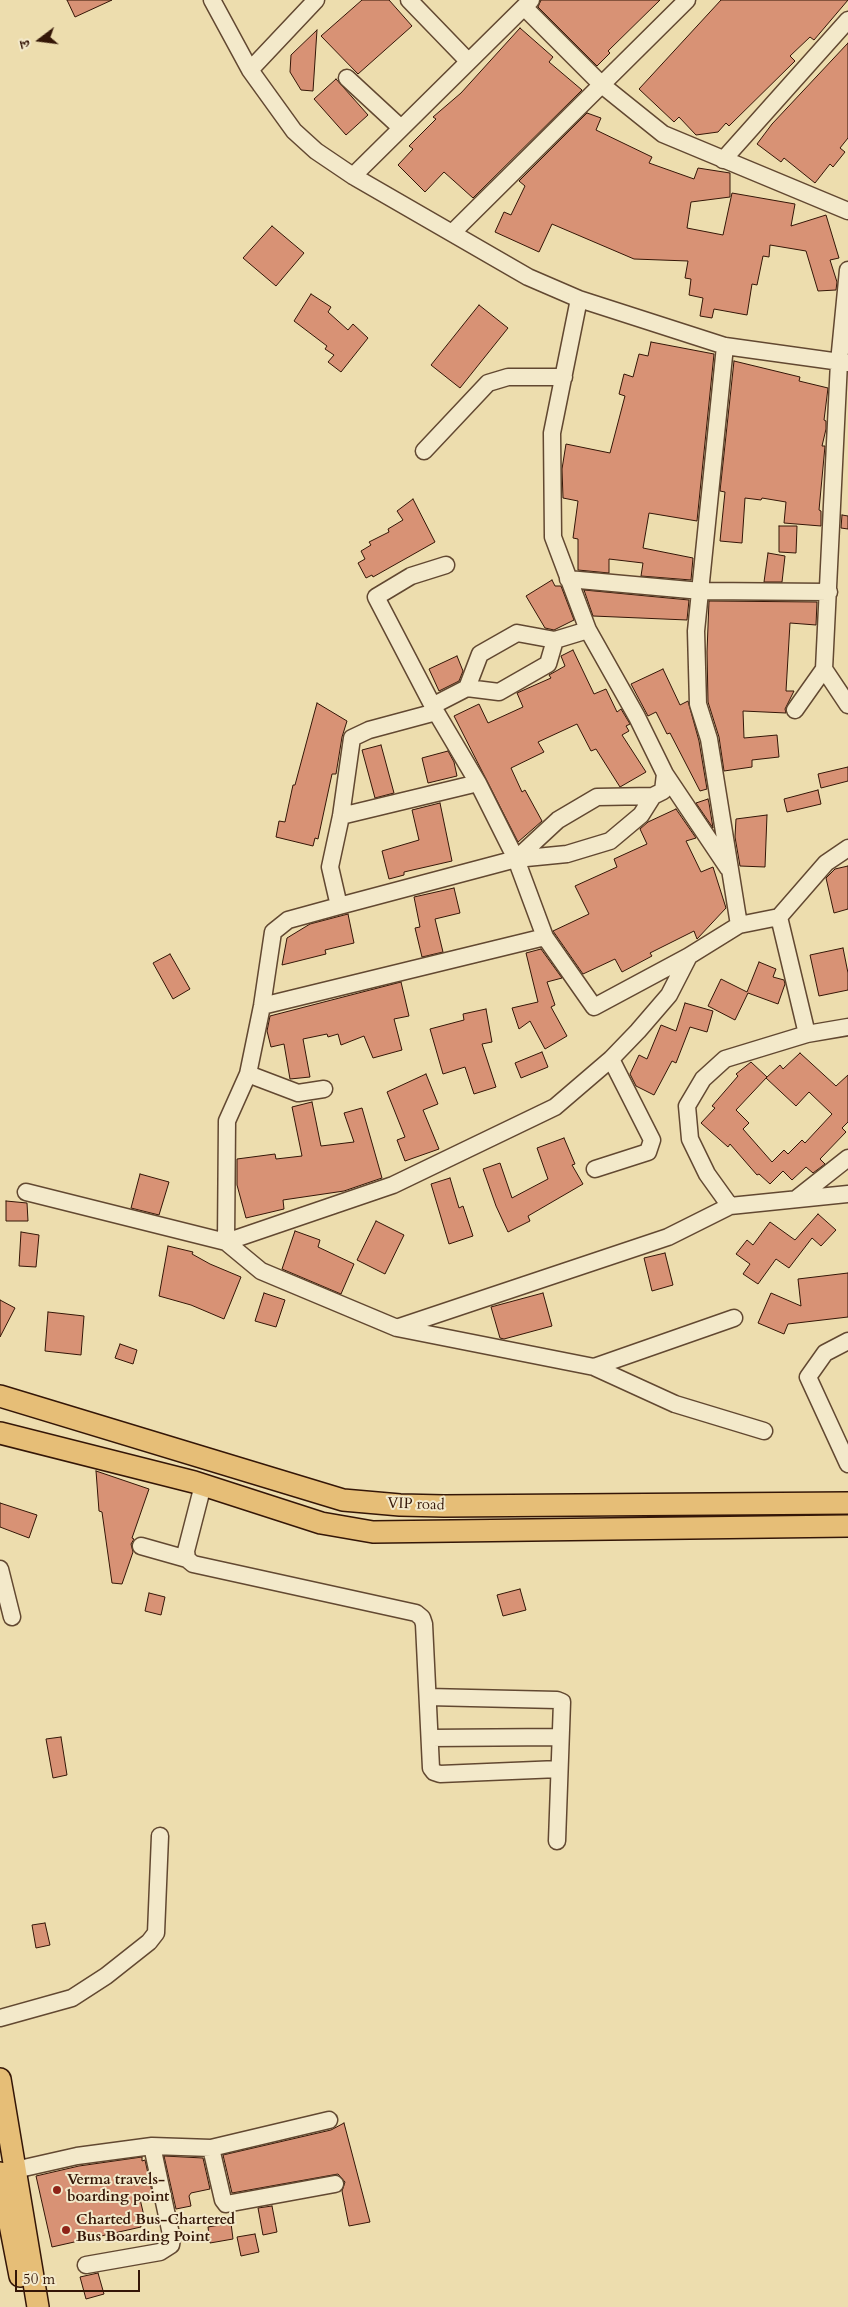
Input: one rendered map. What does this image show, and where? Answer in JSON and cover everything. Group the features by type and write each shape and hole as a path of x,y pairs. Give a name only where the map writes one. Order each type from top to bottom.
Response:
{"main road":[{"name":"VIP road","path":"0,1396 343,1500 400,1505 444,1506 848,1503"},
{"name":"VIP road","path":"1,1433 203,1485 321,1523 373,1532 848,1526"},
{"path":"0,2079 8,2172 26,2307"},
{"path":"8,2172 38,2307"}],"street":[{"path":"212,0 250,70 294,131 316,151 353,176 528,277 580,299 725,346 843,363"},
{"path":"250,70 316,0"},
{"path":"409,0 468,61"},
{"path":"452,233 687,0"},
{"path":"353,176 527,4 602,85 663,134 848,211"},
{"path":"722,160 848,20"},
{"path":"347,78 400,128"},
{"path":"795,710 824,669 848,270"},
{"path":"580,299 552,433 553,537 588,630 637,717 665,774 731,874"},
{"path":"725,346 696,631 698,704 709,739 739,924"},
{"path":"424,451 488,383 508,377 564,377"},
{"path":"446,565 411,576 376,597 435,709 478,783 516,859 545,937 594,1007 689,956 739,924 779,917 826,863 848,848"},
{"path":"568,579 701,591 829,592"},
{"path":"339,906 330,867 341,816 352,738 369,730 435,709 467,688 480,654 517,632 555,640 588,630"},
{"path":"467,688 500,692 548,664 555,640"},
{"path":"824,669 842,686 848,705"},
{"path":"516,859 558,820 597,797 653,796 663,791 665,774"},
{"path":"341,816 478,783"},
{"path":"226,1242 227,1121 248,1074 262,1006 274,932 288,920 339,906 516,859 568,854 610,841 641,815 653,796"},
{"path":"779,917 807,1034"},
{"path":"262,1006 545,937"},
{"path":"226,1242 393,1185 555,1107 611,1059 669,995 689,956"},
{"path":"730,1206 707,1174 690,1139 687,1106 703,1079 725,1059 807,1034 848,1027"},
{"path":"595,1169 648,1152 652,1140 611,1059"},
{"path":"248,1074 298,1093 324,1089"},
{"path":"796,1199 848,1158"},
{"path":"26,1192 226,1242 261,1270 397,1328 594,1367 675,1404 764,1431"},
{"path":"397,1328 668,1237 730,1206 848,1194"},
{"path":"594,1367 734,1318"},
{"path":"848,1341 825,1353 808,1377 848,1464"},
{"path":"187,1559 186,1551 203,1485"},
{"path":"141,1546 187,1559 193,1564 416,1613 422,1618 424,1624 431,1768 440,1774 559,1769"},
{"path":"0,1569 12,1617"},
{"path":"428,1697 557,1700 562,1702 557,1841"},
{"path":"430,1738 560,1737"},
{"path":"0,2018 72,1998 106,1976 149,1942 156,1932 160,1836"},
{"path":"8,2172 76,2156 152,2146 211,2148 329,2120"},
{"path":"86,2265 160,2252 171,2245 172,2239 152,2146"},
{"path":"211,2148 223,2200 226,2204 336,2184"}],"building":[{"path":"67,0 112,0 75,17"},
{"path":"362,0 389,0 412,26 358,74 321,36"},
{"path":"541,0 660,0 608,51 610,53 597,66 538,7"},
{"path":"721,0 848,0 814,40 810,37 790,56 795,61 729,126 726,123 718,132 696,135 679,117 674,122 639,89"},
{"path":"520,28 553,57 549,62 582,90 473,198 444,172 425,192 398,165 413,149 409,146 436,119 433,117 461,93"},
{"path":"317,30 313,91 301,90 290,72 291,55"},
{"path":"848,43 848,138 840,148 845,152 833,167 830,164 815,183 784,158 781,162 757,144 772,124"},
{"path":"336,79 368,115 346,135 314,99"},
{"path":"587,113 601,118 596,130 652,157 649,163 694,179 698,168 730,173 730,197 691,202 687,228 723,235 732,193 795,204 791,226 826,215 839,258 830,260 837,282 836,290 818,291 806,251 770,245 769,257 763,256 757,285 752,284 747,315 714,309 712,318 700,316 703,298 689,295 691,279 685,278 688,261 634,259 552,224 539,252 495,232 504,212 511,215 525,186 519,181"},
{"path":"272,226 304,253 276,286 243,258"},
{"path":"311,294 331,307 328,312 348,330 353,324 368,338 341,372 328,362 334,355 325,349 327,346 294,321"},
{"path":"479,305 508,328 460,388 431,365"},
{"path":"651,342 714,354 697,521 649,513 643,548 693,558 691,580 641,576 643,563 609,559 609,573 578,570 578,539 573,538 578,501 563,498 562,469 566,444 610,453 625,396 619,394 624,374 633,377 639,354 648,356"},
{"path":"734,361 800,377 799,381 828,388 824,420 826,421 826,429 822,446 825,446 819,510 821,511 821,526 784,523 786,502 762,498 761,500 745,498 742,543 720,541 725,492 720,491"},
{"path":"413,499 435,542 373,577 372,575 366,578 358,563 365,559 361,551 371,545 369,542 389,532 388,529 403,520 397,511"},
{"path":"842,515 848,516 848,529 841,528"},
{"path":"779,526 797,526 796,553 779,552"},
{"path":"768,553 785,556 782,582 764,582"},
{"path":"552,580 555,586 561,586 574,620 554,630 545,628 526,596"},
{"path":"584,590 689,600 687,620 593,616"},
{"path":"709,601 817,602 816,625 790,623 786,691 794,691 785,709 786,713 743,711 744,738 777,735 779,757 752,760 752,767 724,771 719,737 708,702"},
{"path":"573,650 594,694 606,689 617,712 621,709 630,724 626,726 629,731 622,735 646,772 620,787 596,749 591,751 577,724 538,742 544,752 511,768 522,792 525,790 542,821 518,842 454,716 479,704 488,723 523,707 517,693 551,678 549,675 565,666 561,656"},
{"path":"457,656 463,671 459,681 439,691 429,669"},
{"path":"663,669 680,705 688,701 699,741 707,789 700,791 670,733 667,734 656,712 648,716 631,684"},
{"path":"317,703 347,721 342,737 336,774 332,774 318,839 315,838 313,846 276,837 279,821 285,822 293,785 295,785"},
{"path":"381,745 394,793 375,798 362,750"},
{"path":"448,751 454,762 457,776 428,783 422,758"},
{"path":"848,767 848,781 821,788 818,774"},
{"path":"818,790 821,804 787,812 784,799"},
{"path":"708,799 709,803 713,828 696,803"},
{"path":"440,803 452,861 404,872 404,875 389,879 382,851 419,840 412,810"},
{"path":"676,809 696,838 686,841 701,872 713,867 726,908 697,939 694,931 650,953 652,956 622,972 615,959 583,974 553,931 589,914 575,886 617,867 614,859 647,844 640,829 648,822"},
{"path":"767,815 765,867 740,866 735,837 736,819"},
{"path":"848,866 848,909 834,913 826,878 835,869"},
{"path":"454,888 460,913 435,919 443,952 422,957 415,928 420,927 414,897"},
{"path":"348,914 354,943 325,950 326,954 282,965 287,938 310,924"},
{"path":"843,948 848,973 848,990 819,996 810,955"},
{"path":"541,949 562,978 547,982 555,1005 551,1007 567,1036 545,1049 530,1021 519,1029 512,1008 538,1002 526,953"},
{"path":"170,954 190,989 173,999 153,963"},
{"path":"759,962 776,969 773,977 784,980 785,984 778,1004 748,993 735,1020 708,1006 721,979 747,992"},
{"path":"401,982 409,1016 394,1019 402,1050 373,1058 364,1036 341,1045 338,1034 328,1037 327,1034 303,1039 310,1077 290,1079 284,1044 271,1047 267,1031 270,1016"},
{"path":"685,1003 713,1011 707,1032 690,1027 676,1063 672,1061 654,1095 636,1086 630,1074 639,1055 647,1059 661,1025 676,1031"},
{"path":"486,1009 492,1042 482,1044 496,1087 474,1094 465,1067 443,1074 430,1029 464,1020 463,1014"},
{"path":"542,1052 548,1067 521,1078 515,1063"},
{"path":"800,1053 836,1086 848,1075 848,1122 842,1128 846,1132 820,1159 825,1164 813,1173 806,1167 792,1180 783,1171 770,1184 759,1174 757,1175 730,1144 728,1147 701,1123 715,1108 712,1106 738,1076 736,1074 751,1062 766,1078 780,1065 783,1069","holes":["766,1078 796,1106 809,1092 832,1114 805,1143 802,1140 788,1154 784,1150 772,1162 743,1129 749,1123 736,1110"]},
{"path":"426,1074 438,1104 423,1110 439,1149 405,1161 397,1140 405,1137 387,1092"},
{"path":"312,1102 321,1146 354,1142 344,1113 362,1108 382,1178 344,1191 283,1200 284,1209 246,1218 237,1185 237,1159 275,1154 276,1159 302,1156 292,1107"},
{"path":"564,1138 575,1164 572,1165 583,1184 528,1216 530,1221 508,1232 496,1206 483,1169 500,1163 512,1198 548,1179 537,1148"},
{"path":"140,1174 169,1182 159,1215 131,1208"},
{"path":"450,1178 459,1208 463,1206 473,1236 449,1244 431,1184"},
{"path":"6,1201 27,1203 28,1221 6,1221"},
{"path":"818,1214 836,1230 821,1246 812,1238 789,1268 776,1259 758,1284 743,1274 750,1264 736,1254 747,1240 753,1245 770,1222 795,1240"},
{"path":"376,1221 404,1235 385,1274 357,1260"},
{"path":"295,1231 320,1240 318,1247 354,1264 341,1294 282,1269"},
{"path":"21,1232 39,1235 36,1267 19,1266"},
{"path":"168,1246 193,1252 192,1254 210,1264 241,1277 224,1319 191,1305 159,1296"},
{"path":"665,1253 673,1285 652,1291 644,1258"},
{"path":"848,1273 848,1317 788,1324 784,1334 758,1323 771,1293 801,1306 798,1279"},
{"path":"264,1293 285,1300 276,1327 255,1321"},
{"path":"543,1293 552,1326 504,1339 500,1338 491,1307"},
{"path":"0,1300 15,1308 0,1337"},
{"path":"48,1312 84,1316 81,1355 45,1351"},
{"path":"120,1344 137,1350 133,1364 115,1358"},
{"path":"96,1471 149,1489 132,1538 134,1539 131,1544 133,1552 122,1584 112,1583 102,1512 99,1511"},
{"path":"0,1503 37,1515 29,1538 0,1527"},
{"path":"520,1589 526,1610 503,1616 497,1595"},
{"path":"149,1593 165,1597 161,1615 145,1611"},
{"path":"61,1737 67,1775 53,1778 46,1739"},
{"path":"45,1923 50,1945 36,1948 32,1925"},
{"path":"344,2123 370,2222 349,2226 342,2191 345,2182 338,2174 232,2193 223,2155 331,2130"},
{"path":"164,2156 203,2158 210,2189 191,2193 189,2196 191,2206 176,2209"},
{"path":"142,2157 142,2161 145,2160 153,2196 140,2199 144,2216 139,2217 141,2227 52,2247 36,2176 79,2166"},
{"path":"272,2206 277,2232 263,2235 258,2208"},
{"path":"231,2223 233,2239 210,2243 208,2227"},
{"path":"255,2234 259,2252 241,2256 237,2237"},
{"path":"98,2273 104,2294 86,2299 80,2277"}],"place":[{"name":"Verma travels- boarding point","path":"57,2190"},
{"name":"Charted Bus-Chartered Bus Boarding Point","path":"66,2230"}]}
